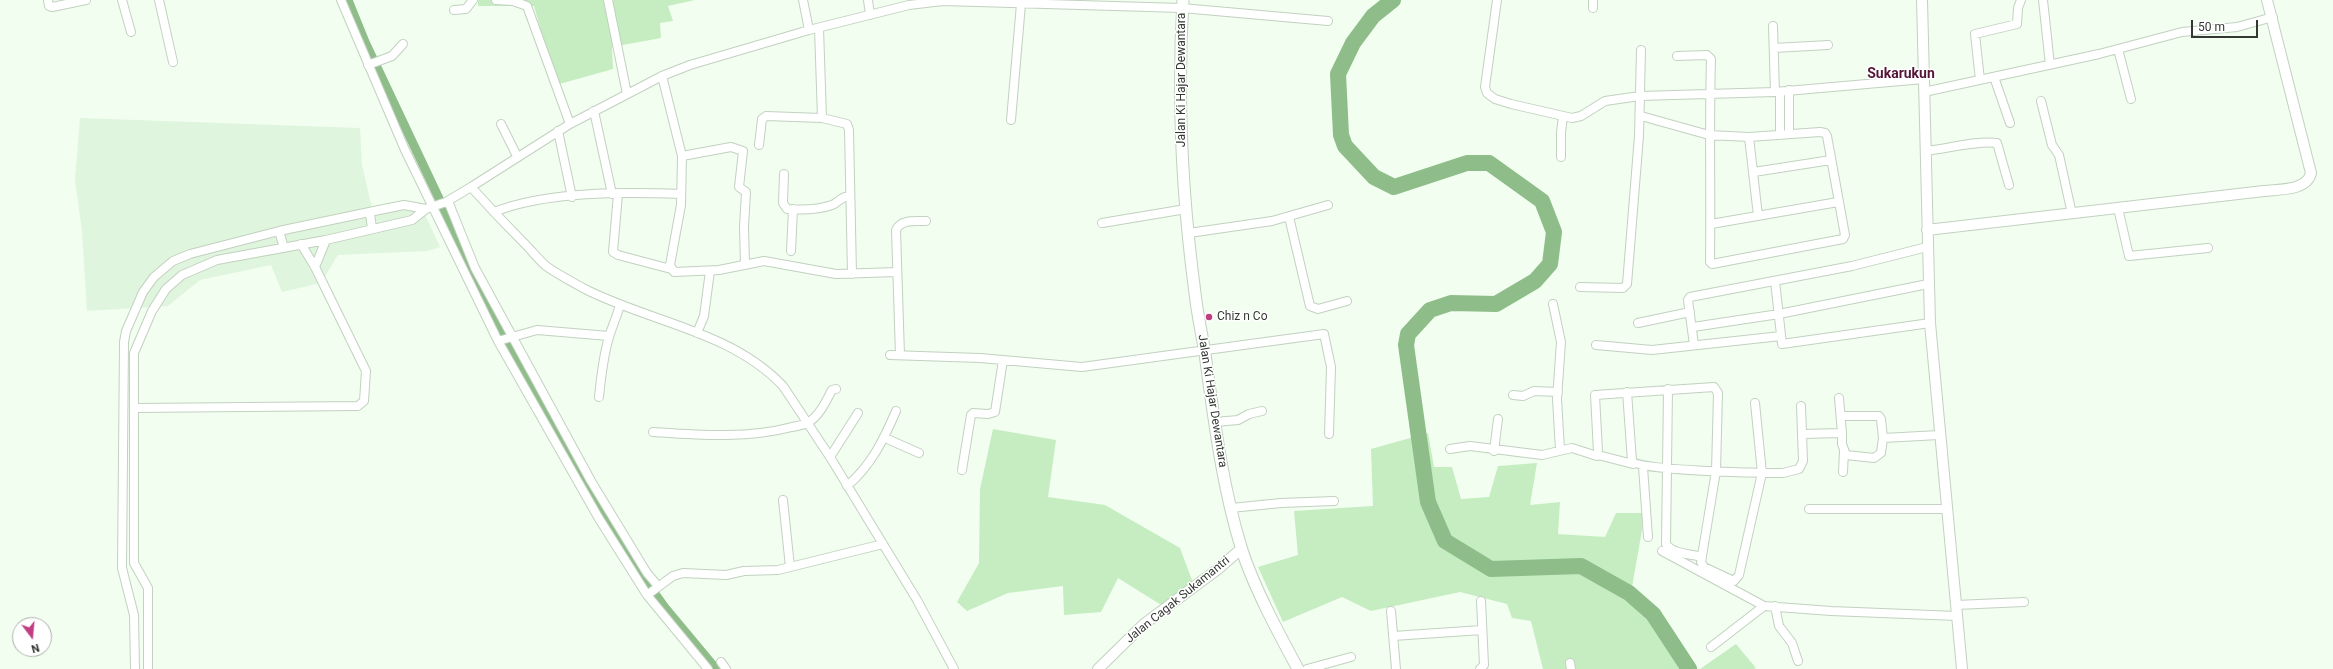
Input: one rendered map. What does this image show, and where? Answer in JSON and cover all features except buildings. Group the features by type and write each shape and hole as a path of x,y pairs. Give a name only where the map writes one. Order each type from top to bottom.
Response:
{"main road":[{"name":"Jalan Ki Hajar Dewantara","path":"1183,4 1181,107 1182,164 1195,293 1205,351 1214,422 1231,508 1241,549 1281,639 1298,669"}],"street":[{"path":"48,0 49,6 52,7 85,0"},
{"path":"122,0 131,32"},
{"path":"159,0 173,62"},
{"path":"341,0 370,64 405,150 432,207 500,340 586,483 653,590 708,669"},
{"path":"454,10 466,8 473,0"},
{"path":"496,0 512,1 527,6 570,124"},
{"path":"608,0 626,94"},
{"path":"803,0 809,30"},
{"path":"868,0 870,15"},
{"path":"1497,0 1485,87 1487,93 1511,104 1563,117 1581,116 1605,101 1640,96 1777,92 1924,80"},
{"path":"1922,0 1930,323 1939,435 1962,669"},
{"path":"1980,80 1975,34 2018,24 2018,8 2021,0"},
{"path":"2043,0 2050,65"},
{"path":"1927,230 2291,188 2303,185 2310,180 2311,173 2273,17 2267,0"},
{"path":"148,669 148,588 134,563 134,353 143,328 166,289 182,275 199,266 217,260 326,240 412,220 432,207 447,201 471,187 517,156 570,124 662,76 809,30 927,2 1001,1 1021,4 1183,4 1328,21"},
{"path":"1011,120 1021,4"},
{"path":"1924,92 2118,50 2190,30 2237,26 2273,17"},
{"path":"1773,26 1780,134"},
{"path":"819,28 822,118"},
{"path":"370,64 392,56 403,44"},
{"path":"1774,48 1828,45"},
{"path":"1580,287 1623,288 1627,284 1640,116 1641,50"},
{"path":"2118,50 2131,99"},
{"path":"1640,116 1709,135 1749,137 1780,134 1824,133 1831,160 1844,235 1840,241 1716,265 1710,262 1711,224 1709,135 1710,57 1707,55 1677,56"},
{"path":"662,76 682,156 681,194 671,269"},
{"path":"1994,77 2010,123"},
{"path":"1789,90 1789,134"},
{"path":"2041,101 2052,145 2060,155 2072,214"},
{"path":"594,111 615,194 613,252 618,256 671,269 680,273 710,271 764,261 836,274 897,272"},
{"path":"759,145 763,117 776,115 822,118 845,122 849,126 852,274"},
{"path":"1562,157 1561,132 1563,117"},
{"path":"500,124 517,156"},
{"path":"558,131 572,197"},
{"path":"1749,137 1758,216"},
{"path":"1925,151 1951,149 1985,141 1997,143 2009,185"},
{"path":"682,156 731,147 743,150 739,187 746,192 744,227 745,264"},
{"path":"1754,172 1831,160"},
{"path":"784,174 784,207 792,209 829,206 840,198 850,196"},
{"path":"471,187 546,266 583,288 620,305 697,333 751,358 773,375 783,386 809,423 830,457 933,629 954,669"},
{"path":"495,212 534,200 615,194 681,194"},
{"path":"447,201 475,268 586,483 647,573 653,590"},
{"path":"1711,224 1838,202"},
{"path":"135,669 134,615 122,568 122,409 126,331 143,292 154,277 173,261 190,254 279,231 404,205 432,207"},
{"path":"1189,234 1251,225 1289,217 1328,205"},
{"path":"2118,208 2129,256 2208,248"},
{"path":"791,251 792,209"},
{"path":"1102,223 1186,209"},
{"path":"370,213 372,229"},
{"path":"1289,217 1310,306 1318,309 1347,301"},
{"path":"900,355 895,236 897,227 905,222 926,221"},
{"path":"279,231 284,248"},
{"path":"315,267 326,240"},
{"path":"135,408 358,406 362,404 364,401 366,371 315,267 301,244"},
{"path":"1694,345 1693,327 1688,300 1690,297 1852,266 1928,247"},
{"path":"697,333 704,316 710,271"},
{"path":"1775,281 1782,344 1930,323"},
{"path":"1693,327 1779,314 1928,284"},
{"path":"1553,304 1561,342 1558,392 1560,450"},
{"path":"599,397 603,365 609,336 614,327 620,305"},
{"path":"1638,323 1690,312"},
{"path":"500,340 537,330 609,336"},
{"path":"890,355 1003,360 1082,367 1324,334 1331,367 1329,434"},
{"path":"1596,345 1652,350 1781,336"},
{"path":"962,470 972,413 991,414 996,411 1003,360"},
{"path":"1598,456 1594,396 1598,394 1711,386 1715,388 1718,393 1716,471 1702,557 1704,567 1732,582 1736,580 1762,473 1755,403"},
{"path":"653,432 710,436 742,435 784,429 809,423 820,412 832,390 836,389"},
{"path":"1668,389 1666,544 1670,549 1678,552 1702,557"},
{"path":"1513,395 1525,395 1534,391 1558,392"},
{"path":"1628,392 1631,459 1633,464"},
{"path":"1839,398 1844,451 1843,472"},
{"path":"1450,449 1470,446 1494,451 1542,455 1572,448 1594,457 1598,456 1643,467 1783,473 1802,467 1803,434 1800,406"},
{"path":"847,486 857,478 876,453 885,438 896,410"},
{"path":"1214,422 1238,420 1249,414 1262,411"},
{"path":"830,457 858,413"},
{"path":"1841,416 1878,416 1881,419 1883,438 1881,453 1874,458 1852,457 1846,455 1844,451"},
{"path":"1494,451 1498,419"},
{"path":"1803,434 1842,433"},
{"path":"1883,438 1939,435"},
{"path":"885,438 919,453"},
{"path":"1643,467 1648,537"},
{"path":"782,500 790,567"},
{"path":"1231,508 1281,503 1334,501"},
{"path":"1809,509 1946,509"},
{"path":"653,590 673,576 683,573 726,575 744,571 768,571 883,544"},
{"name":"Jalan Cagak Sukamantri","path":"1098,669 1148,621 1198,585 1241,549"},
{"path":"1662,551 1764,606 1831,611 1957,616"},
{"path":"1480,669 1484,665 1481,601"},
{"path":"1956,605 2024,602"},
{"path":"1711,647 1764,606"},
{"path":"1775,606 1779,626 1792,643 1798,661"},
{"path":"1391,611 1396,669"},
{"path":"1393,636 1482,630"},
{"path":"1307,669 1351,657"},
{"path":"721,662 726,669"}],"shaded area":[{"path":"80,118 360,128 362,165 372,208 419,202 440,247 427,251 338,255 321,283 282,292 271,265 200,280 168,306 87,311 82,231 75,180"}],"green space":[{"path":"478,0 695,0 668,6 673,21 660,23 661,38 612,47 613,69 556,85 534,6 478,6"},
{"path":"993,429 1056,440 1048,497 1105,505 1180,548 1193,583 1166,608 1118,578 1101,612 1064,615 1063,586 1008,593 967,611 957,602 979,563 980,489"},
{"path":"1428,433 1434,467 1452,467 1461,499 1489,497 1498,466 1537,463 1530,505 1560,502 1558,534 1605,537 1616,513 1645,513 1632,587 1677,646 1686,669 1543,669 1531,621 1512,618 1507,604 1460,592 1371,611 1342,597 1283,622 1258,567 1298,555 1294,511 1373,506 1371,449"},
{"path":"1736,644 1756,668 1700,669"}],"waterway":[{"path":"348,0 365,42 452,226 477,286 517,364 594,498 638,570 666,609 716,669"},
{"path":"1393,0 1373,16 1353,43 1338,74 1341,135 1345,146 1374,177 1394,187 1467,163 1489,163 1542,201 1554,232 1550,264 1535,281 1496,304 1451,303 1430,310 1408,334 1406,345 1428,502 1445,541 1491,569 1581,566 1629,593 1653,614 1689,669"}],"place":[{"name":"Chiz n Co","path":"1209,317"}],"district":[{"name":"Sukarukun","path":"1901,74"}]}
